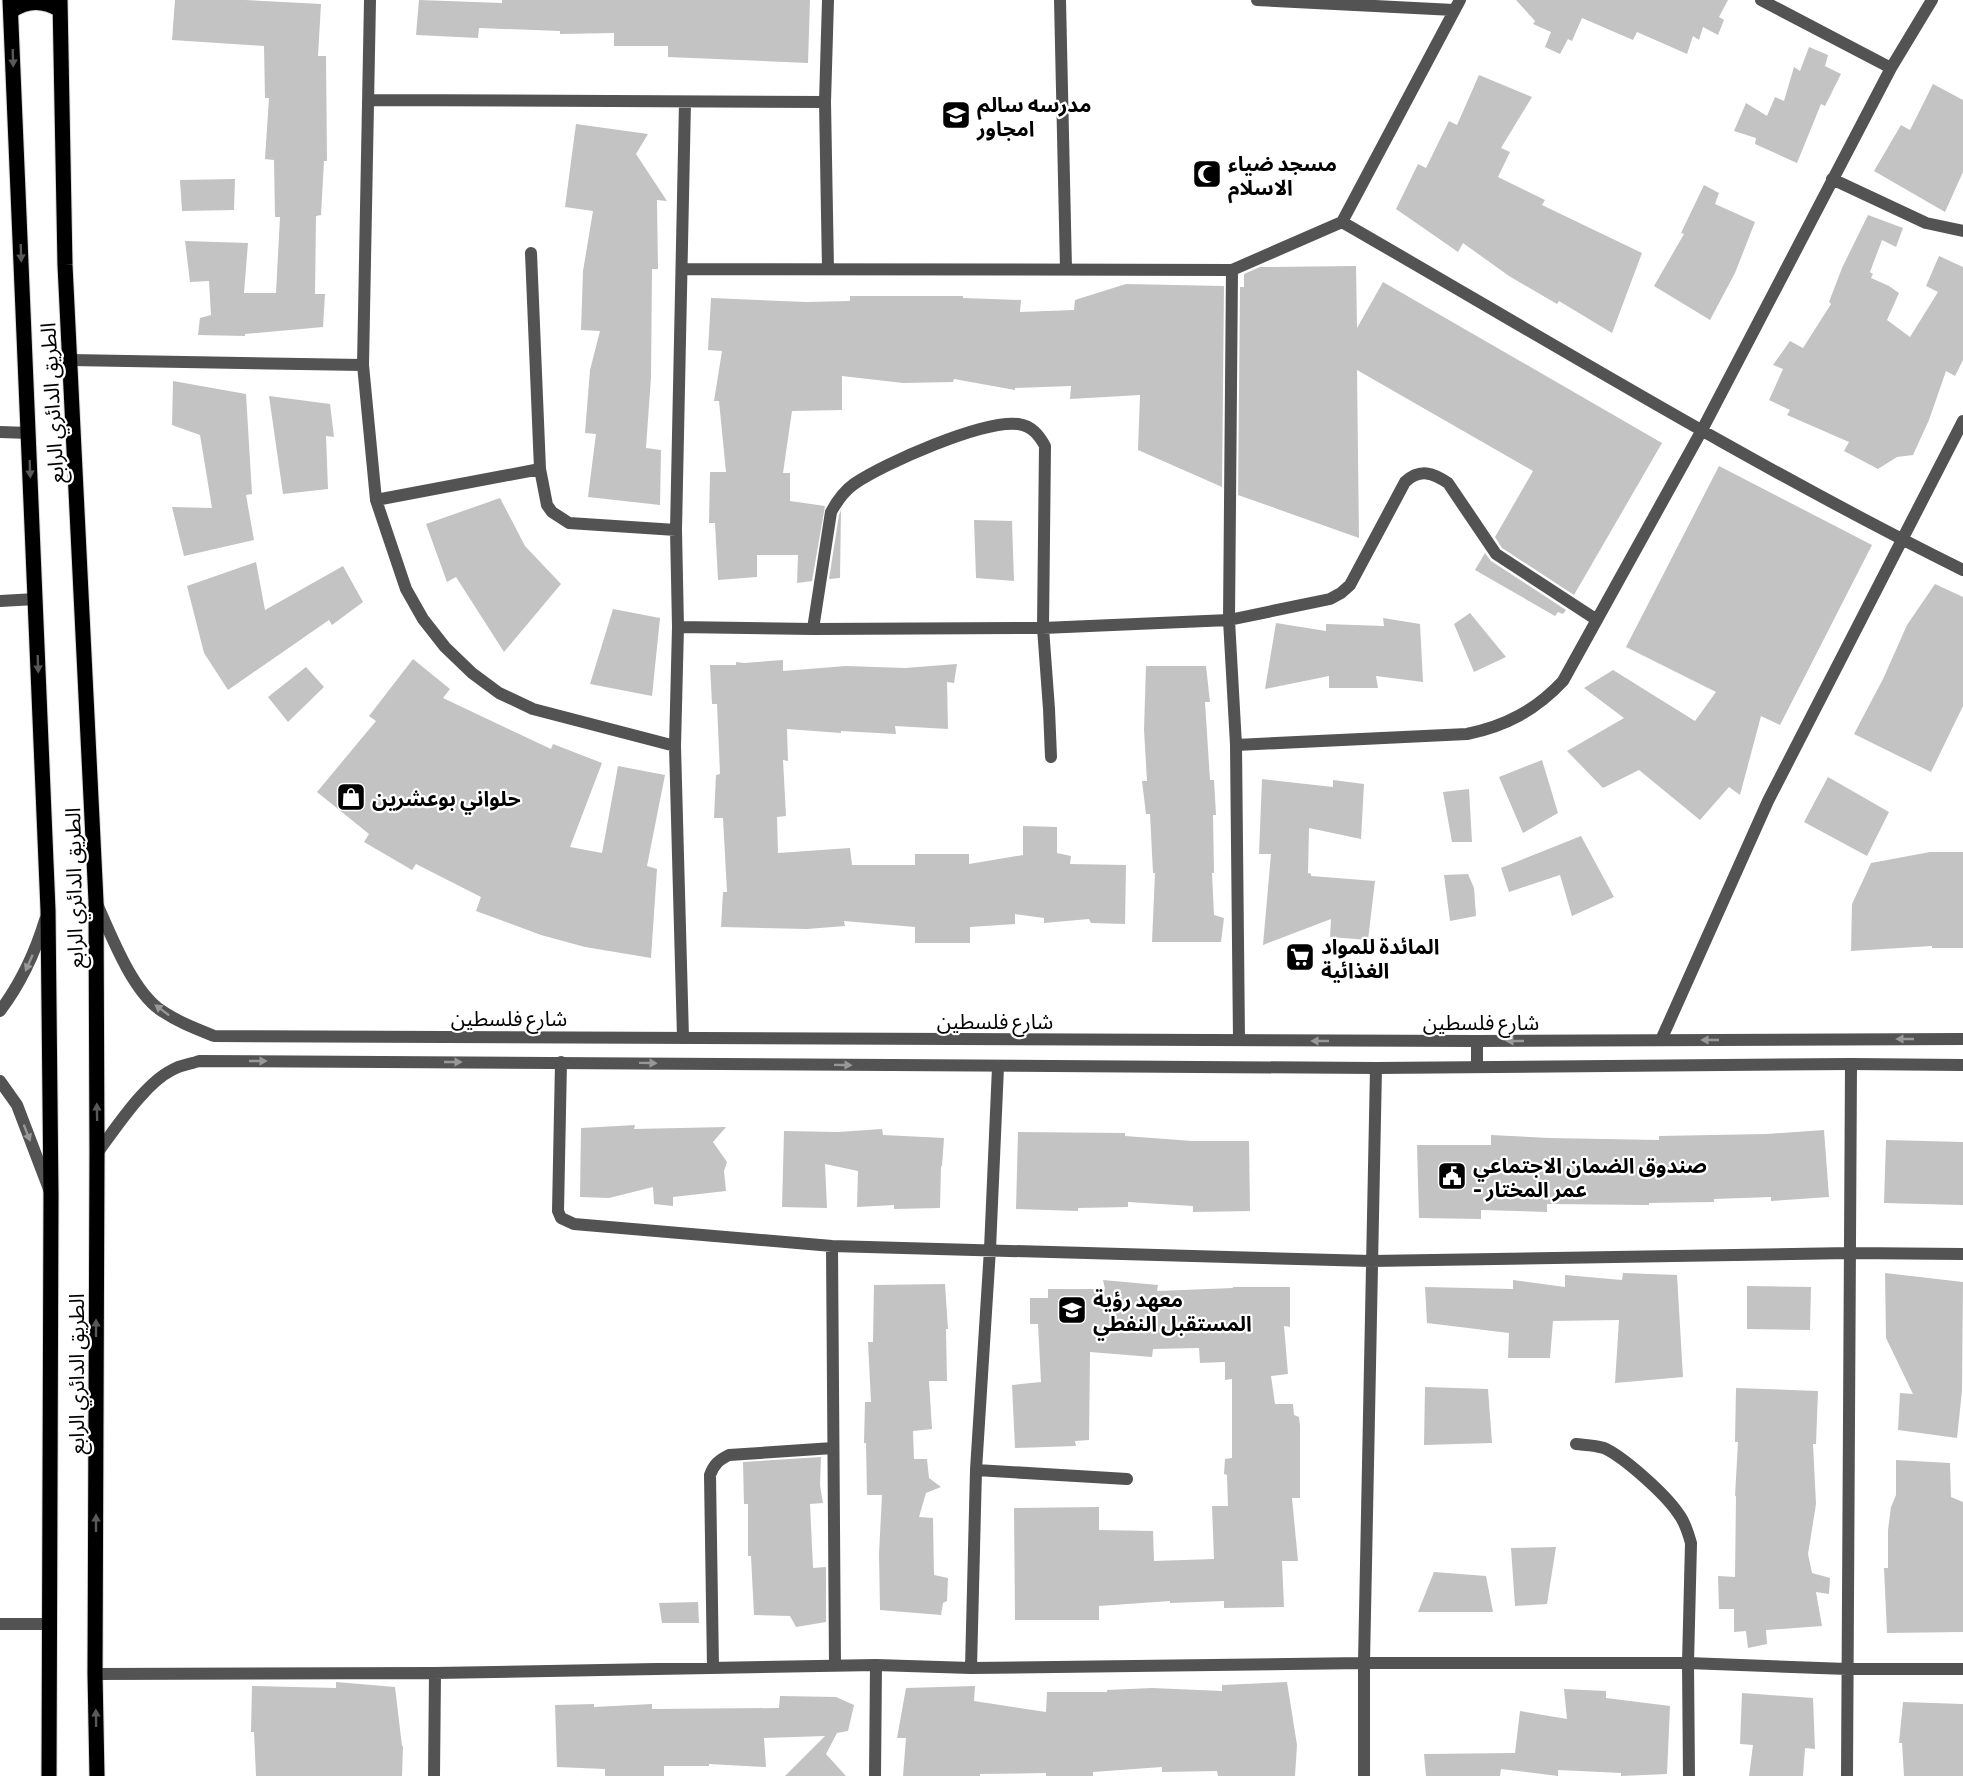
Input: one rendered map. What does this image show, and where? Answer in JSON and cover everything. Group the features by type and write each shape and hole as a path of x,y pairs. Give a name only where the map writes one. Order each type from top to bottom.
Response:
{"main road":[{"path":"11,6 36,1 60,5"},
{"name":"الطريق الدائري الرابع","path":"60,5 65,265 96,901 95,1674 97,1776"},
{"name":"الطريق الدائري الرابع","path":"11,6 48,910 51,1195 49,1776"}],"street":[{"path":"370,0 363,365 376,500 406,589 423,619 445,647 472,673 499,693 533,709 675,746"},
{"path":"828,0 825,102 828,269"},
{"path":"1060,0 1066,269"},
{"path":"682,269 1232,270 1342,222 1457,5 1257,0"},
{"path":"1761,0 1892,68"},
{"path":"1236,745 1467,734 1488,730 1533,709 1550,695 1563,681 1702,430 1832,179 1932,0"},
{"path":"368,100 825,102"},
{"path":"682,1038 675,746 678,627 676,530 685,102"},
{"path":"1832,179 1926,224 1963,231"},
{"path":"1342,222 1702,430 1902,540 1963,570"},
{"path":"531,253 540,469 547,505 552,512 569,523 676,530"},
{"path":"1232,270 1229,620 1236,745 1239,1040"},
{"path":"70,360 363,365"},
{"path":"1661,1040 1768,801 1963,421"},
{"path":"813,629 831,512 841,495 854,484 890,463 964,434 1000,424 1019,424 1029,428 1039,435 1045,446 1043,628 1051,757"},
{"path":"0,432 29,433"},
{"path":"376,500 540,469"},
{"path":"678,627 1043,628 1229,620 1330,599 1341,593 1350,585 1359,570 1406,482 1419,473 1437,476 1448,483 1491,549 1505,561 1597,620"},
{"path":"0,601 36,599"},
{"name":"شارع فلسطين","path":"96,901 119,956 156,1007 182,1024 214,1036 1477,1041 1963,1039"},
{"path":"0,1011 25,971 39,941 48,910"},
{"path":"1477,1041 1477,1066"},
{"path":"97,1154 152,1085 172,1070 199,1061 1376,1068 1963,1065"},
{"path":"561,1062 558,1211 561,1218 573,1224 832,1246 1371,1261 1850,1253 1963,1254"},
{"path":"1847,1776 1851,1064"},
{"path":"971,1668 976,1470 990,1250 998,1067"},
{"path":"1364,1776 1364,1663 1376,1068"},
{"path":"0,1081 17,1105 51,1195"},
{"path":"832,1246 835,1666"},
{"path":"1576,1444 1601,1447 1618,1455 1662,1495 1677,1511 1686,1526 1691,1543 1688,1663 1689,1776"},
{"path":"713,1668 710,1475 713,1466 729,1455 833,1448"},
{"path":"976,1470 1127,1479"},
{"path":"0,1624 50,1624"},
{"path":"95,1674 435,1673 876,1665 971,1668 1364,1663 1688,1663 1847,1669 1963,1669"},
{"path":"875,1776 876,1665"},
{"path":"434,1776 435,1673"}],"building":[{"path":"175,0 245,0 321,4 318,56 326,56 327,161 324,161 321,215 316,216 315,294 325,294 323,327 245,334 245,336 198,335 200,318 211,315 209,281 190,282 185,241 248,243 244,293 276,293 280,217 275,217 274,160 265,159 269,98 265,98 264,46 172,40"},
{"path":"419,0 502,3 502,0 810,0 808,63 668,57 668,46 614,46 614,33 560,34 560,31 479,28 478,38 416,35"},
{"path":"1516,0 1728,0 1719,17 1724,20 1718,35 1703,27 1699,40 1693,36 1687,54 1637,32 1633,40 1582,18 1572,41 1568,39 1560,54 1545,47 1551,32 1533,24 1535,21"},
{"path":"1809,47 1828,55 1825,66 1841,74 1825,106 1821,104 1797,163 1755,144 1756,138 1734,131 1746,103 1767,116 1775,97 1784,101 1794,67 1800,71"},
{"path":"1479,75 1532,97 1501,148 1510,152 1498,177 1545,200 1542,205 1642,253 1612,333 1559,301 1557,304 1509,276 1463,243 1458,252 1396,209 1418,164 1426,168 1449,121 1457,125"},
{"path":"1933,84 1963,100 1963,172 1945,212 1874,171 1901,125 1910,130"},
{"path":"576,124 648,134 636,154 667,201 657,200 658,269 652,269 651,377 646,448 661,450 660,505 588,497 596,434 585,433 590,370 600,331 581,330 583,271 593,211 565,207"},
{"path":"235,179 234,210 182,211 180,180"},
{"path":"1704,185 1719,193 1715,204 1755,222 1735,273 1710,320 1654,286 1684,234 1681,233"},
{"path":"1868,215 1903,228 1896,247 1882,240 1870,272 1873,274 1871,278 1899,293 1887,320 1910,337 1938,292 1926,286 1939,256 1963,267 1963,360 1955,376 1946,371 1929,420 1913,455 1897,457 1878,469 1844,451 1849,442 1787,415 1790,410 1769,400 1783,369 1773,365 1790,341 1803,348 1831,304 1829,302 1842,268"},
{"path":"1356,266 1357,328 1383,282 1662,443 1574,595 1502,548 1495,537 1533,471 1357,370 1359,538 1238,495 1240,287 1244,287 1244,274 1260,267"},
{"path":"1126,284 1224,286 1222,487 1138,450 1140,395 1070,399 1071,386 1015,388 1015,390 954,379 953,382 903,383 842,376 842,410 792,411 783,473 790,473 790,501 825,506 812,581 797,583 798,555 757,555 757,577 718,580 715,523 709,523 710,472 726,472 719,401 714,401 722,351 708,350 711,298 806,302 850,301 850,296 963,296 963,298 1021,300 1020,312 1074,310 1075,300"},
{"path":"173,381 246,394 252,494 246,495 254,540 184,556 172,507 212,508 200,435 172,425"},
{"path":"269,396 330,404 334,437 326,436 328,489 283,494"},
{"path":"1719,466 1872,545 1780,725 1761,716 1740,795 1729,787 1700,820 1639,770 1603,788 1567,751 1624,718 1584,688 1613,670 1695,721 1716,692 1626,647"},
{"path":"500,498 525,546 561,584 504,652 456,577 447,582 426,524"},
{"path":"841,510 840,578 829,579 839,515"},
{"path":"974,520 1012,521 1014,581 976,578"},
{"path":"1485,553 1491,561 1566,610 1563,614 1558,612 1555,616 1475,570"},
{"path":"256,562 265,610 343,566 363,602 332,625 329,620 228,690 204,653 187,586"},
{"path":"1935,584 1963,597 1963,706 1931,772 1854,734 1883,679 1907,625"},
{"path":"613,609 660,618 652,696 590,684"},
{"path":"1470,613 1506,657 1474,672 1454,624"},
{"path":"1383,618 1420,624 1423,682 1376,676 1378,688 1329,688 1329,676 1265,689 1276,623 1326,631 1326,624 1384,626"},
{"path":"413,659 450,689 443,698 551,749 553,744 602,763 570,847 602,853 618,766 665,775 647,866 657,869 651,958 585,947 541,935 476,911 481,897 416,864 412,870 364,842 369,834 317,792 376,721 369,716"},
{"path":"783,660 783,671 846,666 905,668 957,664 954,683 947,682 948,729 895,726 896,734 787,729 788,761 783,760 786,816 777,817 778,853 850,848 852,865 915,865 915,854 969,854 969,864 1023,855 1023,826 1057,827 1057,853 1071,856 1070,864 1126,865 1125,924 1091,923 1089,919 1044,923 1044,918 1015,914 1015,924 970,927 970,943 915,943 915,927 844,921 845,926 807,929 721,927 723,892 727,892 723,818 714,818 716,775 720,774 717,704 712,704 710,665"},
{"path":"1146,666 1206,666 1210,702 1205,702 1210,780 1214,780 1216,815 1213,815 1214,915 1224,918 1221,942 1152,942 1155,873 1153,873 1150,814 1146,814 1142,781 1147,781 1144,730"},
{"path":"306,667 324,687 288,722 268,697"},
{"path":"1542,760 1558,813 1523,833 1499,777"},
{"path":"1828,777 1889,812 1867,856 1804,822"},
{"path":"1262,779 1333,787 1333,780 1364,784 1361,839 1309,828 1308,873 1311,876 1375,881 1368,940 1330,937 1331,919 1263,945 1271,854 1259,854"},
{"path":"1469,789 1472,842 1452,842 1443,792"},
{"path":"1581,836 1614,897 1572,916 1560,875 1509,892 1501,868"},
{"path":"1930,852 1963,852 1963,948 1932,948 1932,946 1851,951 1852,904 1871,863"},
{"path":"1468,874 1474,888 1476,916 1450,921 1444,875"},
{"path":"635,1125 634,1129 726,1127 713,1142 727,1162 724,1171 726,1191 673,1197 673,1206 654,1204 653,1187 609,1198 580,1197 581,1128"},
{"path":"882,1129 883,1135 944,1138 940,1208 894,1209 894,1205 857,1207 858,1171 825,1164 827,1208 782,1207 784,1131 838,1132"},
{"path":"1824,1130 1829,1197 1771,1201 1771,1197 1714,1199 1714,1202 1649,1203 1649,1205 1547,1204 1547,1212 1481,1210 1481,1219 1419,1218 1417,1145 1491,1145 1491,1135 1659,1140 1659,1136 1766,1134"},
{"path":"1018,1132 1125,1133 1125,1136 1192,1141 1249,1141 1250,1211 1193,1212 1193,1206 1128,1202 1128,1207 1078,1208 1078,1211 1016,1209"},
{"path":"1886,1140 1963,1142 1963,1205 1884,1203"},
{"path":"1623,1273 1677,1275 1683,1377 1615,1383 1619,1320 1553,1321 1550,1358 1508,1358 1509,1333 1427,1323 1425,1287 1513,1289 1513,1280 1565,1287 1565,1275 1622,1280"},
{"path":"1885,1273 1963,1282 1962,1391 1957,1438 1898,1430 1900,1393 1913,1394 1886,1338"},
{"path":"1103,1280 1158,1285 1157,1291 1290,1287 1290,1327 1284,1326 1288,1374 1271,1376 1275,1404 1293,1404 1294,1415 1299,1417 1300,1426 1300,1498 1292,1498 1298,1561 1282,1561 1284,1607 1224,1608 1224,1601 1170,1603 1170,1601 1099,1606 1099,1620 1015,1620 1014,1508 1099,1507 1099,1530 1153,1531 1154,1561 1214,1559 1212,1506 1228,1506 1227,1475 1224,1474 1225,1459 1232,1458 1232,1379 1225,1380 1225,1362 1200,1363 1199,1348 1153,1349 1152,1357 1090,1352 1089,1440 1075,1441 1076,1446 1015,1448 1012,1385 1041,1382 1038,1324 1030,1324 1030,1298 1048,1298 1048,1289 1105,1289"},
{"path":"945,1284 948,1329 946,1329 947,1381 929,1381 932,1429 913,1431 914,1459 927,1459 929,1478 941,1487 926,1493 919,1517 933,1518 934,1575 948,1578 947,1601 943,1603 941,1615 880,1610 879,1554 882,1495 867,1495 866,1443 864,1443 865,1402 871,1402 868,1342 873,1342 874,1285"},
{"path":"1747,1286 1811,1287 1810,1330 1747,1329"},
{"path":"1425,1387 1488,1389 1492,1443 1424,1445"},
{"path":"1736,1388 1818,1391 1816,1444 1813,1444 1816,1504 1808,1554 1812,1573 1830,1578 1829,1594 1816,1592 1822,1626 1766,1630 1767,1644 1748,1648 1746,1631 1734,1632 1734,1609 1719,1609 1718,1576 1735,1577 1738,1442 1735,1442"},
{"path":"821,1457 820,1485 823,1503 810,1504 813,1568 826,1567 826,1622 796,1627 790,1616 754,1615 751,1556 748,1556 748,1504 744,1504 743,1462"},
{"path":"1896,1460 1950,1463 1951,1497 1963,1502 1963,1632 1887,1633 1884,1568 1888,1568 1888,1530 1891,1507 1896,1495"},
{"path":"1556,1547 1547,1604 1515,1606 1511,1548"},
{"path":"1434,1572 1486,1576 1493,1612 1418,1612"},
{"path":"698,1602 699,1623 662,1623 659,1603"},
{"path":"336,1682 395,1687 403,1746 402,1776 256,1776 254,1732 251,1732 252,1686 336,1688"},
{"path":"1287,1682 1297,1745 1295,1776 1218,1776 1217,1771 1162,1772 1162,1767 1093,1772 1093,1776 1046,1776 1046,1773 903,1776 906,1738 897,1738 906,1688 975,1686 974,1701 1046,1712 1047,1692 1107,1692 1107,1690 1152,1688 1222,1691 1222,1685"},
{"path":"1564,1689 1606,1691 1606,1698 1670,1706 1667,1774 1621,1776 1621,1773 1558,1770 1558,1776 1501,1769 1500,1776 1426,1776 1424,1754 1515,1753 1520,1711 1567,1719"},
{"path":"1742,1693 1813,1698 1815,1749 1805,1748 1803,1776 1749,1776 1753,1745 1740,1744"},
{"path":"780,1696 836,1697 854,1705 848,1731 837,1733 826,1754 846,1776 785,1776 825,1736 764,1738 766,1767 709,1764 709,1766 664,1766 664,1776 605,1776 605,1769 557,1767 555,1705 594,1704 594,1707 652,1704 652,1709 779,1708"},
{"path":"1903,1702 1963,1704 1963,1776 1904,1776 1902,1743 1899,1743"}],"place":[{"name":"مدرسه سالم امجاور","path":"956,115"},
{"name":"مسجد ضياء الاسلام","path":"1207,174"},
{"name":"حلواني بوعشرين","path":"351,797"},
{"name":"المائدة للمواد الغذائية","path":"1300,957"},
{"name":"صندوق الضمان الاجتماعي - عمر المختار","path":"1452,1176"},
{"name":"معهد رؤية المستقبل النفطي","path":"1072,1310"}]}
